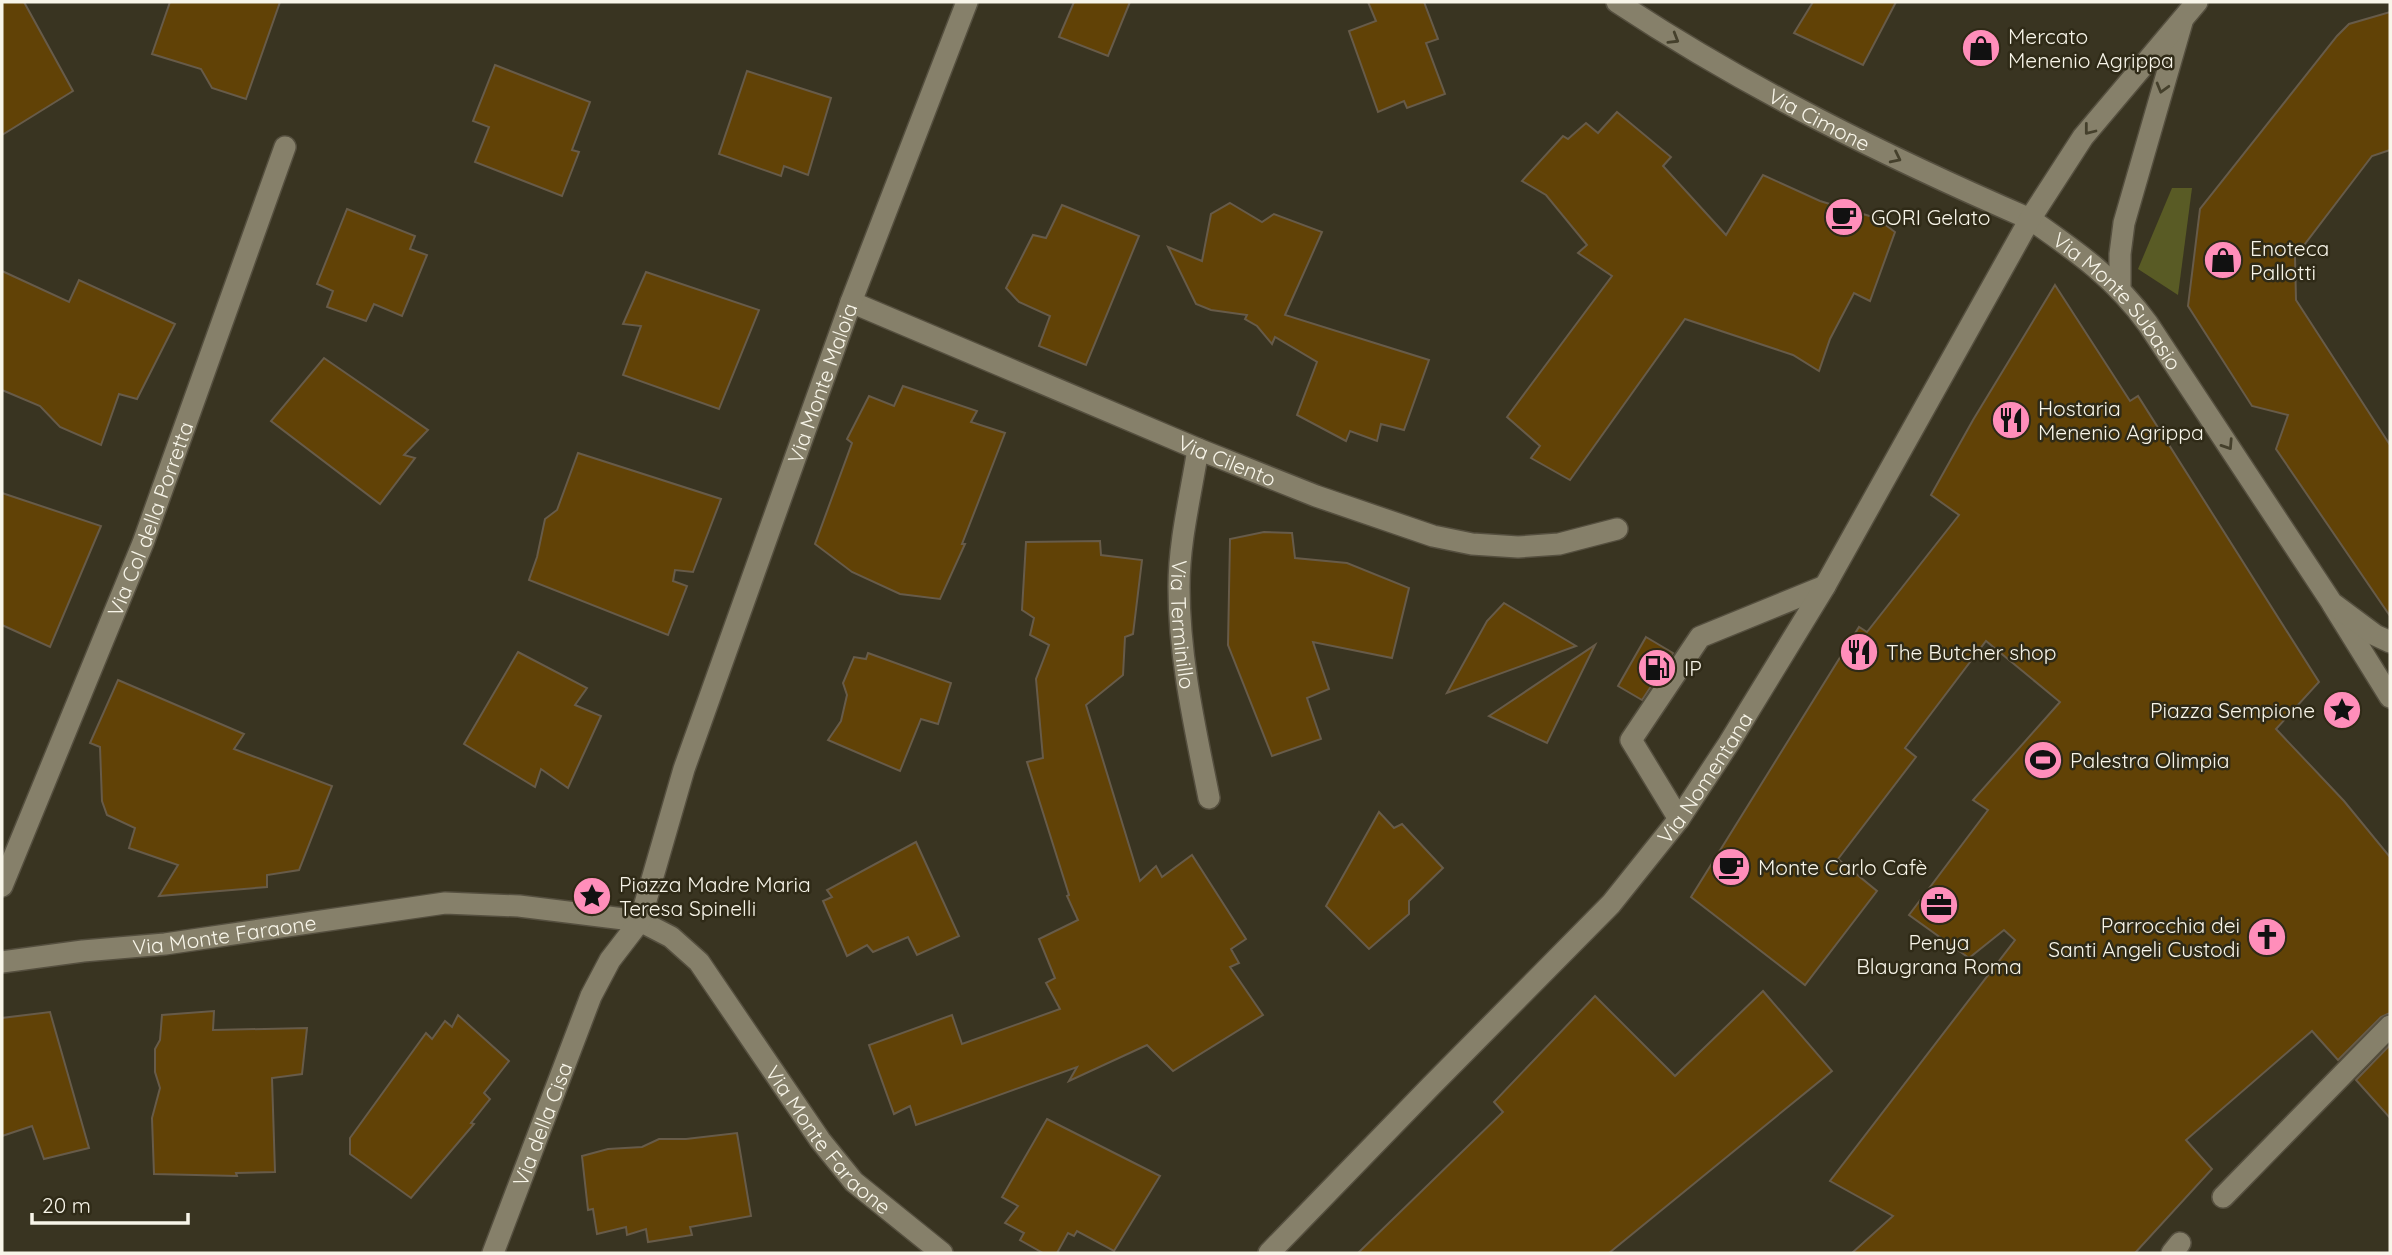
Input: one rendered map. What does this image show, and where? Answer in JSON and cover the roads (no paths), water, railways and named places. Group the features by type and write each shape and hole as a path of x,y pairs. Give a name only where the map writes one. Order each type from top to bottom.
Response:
{"street":[{"name":"Via Monte Maloia","path":"640,921 684,769 851,302 968,2"},
{"name":"Via Cimone","path":"1617,2 1707,59 1782,101 1941,180 2030,219"},
{"name":"Via Nomentana","path":"1269,1253 1611,904 1679,819 1825,586 2030,219 2083,137 2197,2"},
{"path":"2120,288 2124,223 2182,22"},
{"name":"Via Col della Porretta","path":"2,886 143,543 285,147"},
{"name":"Via Monte Subasio","path":"2030,219 2082,255 2120,288 2148,324 2332,603"},
{"name":"Via Cilento","path":"851,302 1316,496 1453,541 1493,546 1537,547 1617,529"},
{"name":"Via Terminillo","path":"1198,449 1179,585 1185,672 1209,798"},
{"path":"1679,819 1631,740 1700,637 1825,586"},
{"path":"2332,603 2364,628 2390,642"},
{"path":"2332,603 2390,697"},
{"name":"Via Monte Faraone","path":"2,962 165,944 445,903 519,906 640,921 671,937 699,962 820,1140 847,1174 872,1198 942,1253"},
{"name":"Via della Cisa","path":"493,1253 591,996 610,960 640,921"},
{"path":"2222,1197 2390,1026"}],"place":[{"name":"Mercato Menenio Agrippa","path":"1981,48"},
{"name":"GORI Gelato","path":"1844,217"},
{"name":"Enoteca Pallotti","path":"2223,260"},
{"name":"Hostaria Menenio Agrippa","path":"2011,420"},
{"name":"The Butcher shop","path":"1859,652"},
{"name":"IP","path":"1657,668"},
{"name":"Piazza Sempione","path":"2342,710"},
{"name":"Palestra Olimpia","path":"2043,760"},
{"name":"Monte Carlo Cafè","path":"1731,867"},
{"name":"Piazza Madre Maria Teresa Spinelli","path":"592,896"},
{"name":"Penya Blaugrana Roma","path":"1939,905"},
{"name":"Parrocchia dei Santi Angeli Custodi","path":"2267,937"}]}
